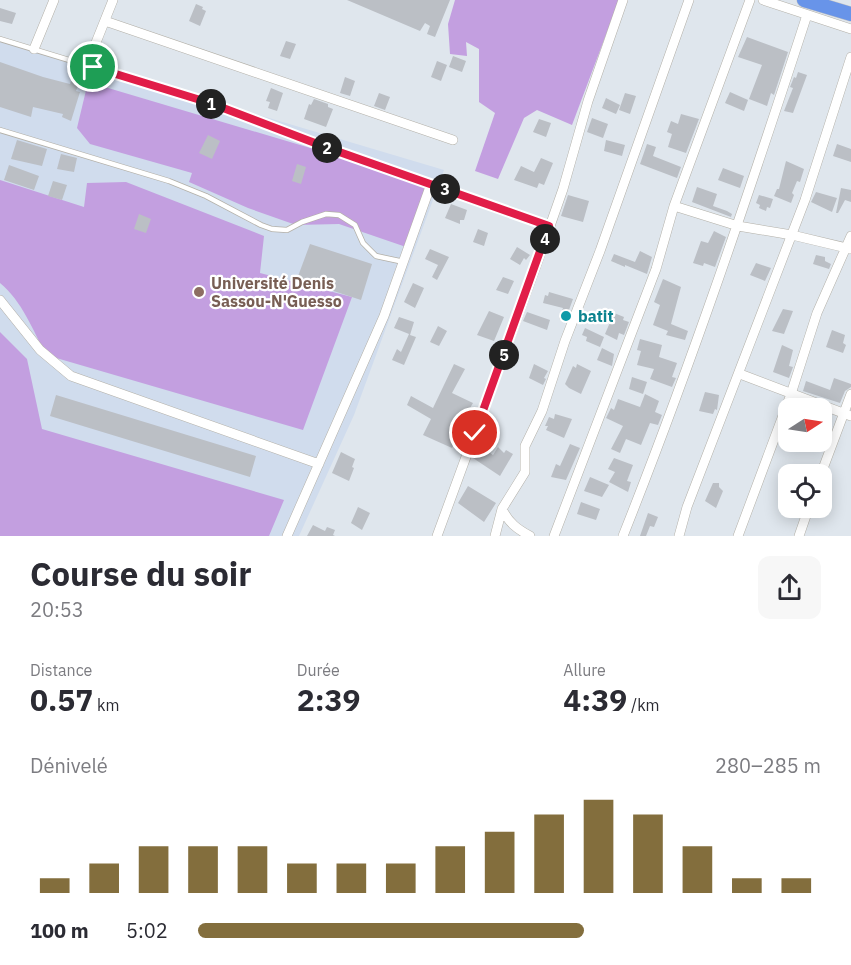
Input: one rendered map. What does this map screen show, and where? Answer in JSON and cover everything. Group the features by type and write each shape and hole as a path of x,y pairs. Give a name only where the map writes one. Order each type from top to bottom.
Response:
{"main road":[{"path":"804,0 851,14"}],"street":[{"path":"34,49 54,0"},
{"path":"93,50 113,0"},
{"path":"437,536 563,189 588,101 623,0"},
{"path":"495,536 502,509 525,472 525,446 542,411 565,341 600,251 689,0"},
{"path":"554,536 656,269 674,206 750,0"},
{"path":"763,0 851,29"},
{"path":"623,536 651,466 738,226 807,15"},
{"path":"105,21 453,140"},
{"path":"679,536 687,507 806,200 851,57"},
{"path":"287,536 376,337 430,184 549,226"},
{"path":"674,206 738,226 849,248"},
{"path":"738,536 791,394 817,313 849,248 851,236"},
{"path":"0,300 40,350 71,376 319,464"},
{"path":"740,374 847,415"},
{"path":"825,464 847,415 851,394"},
{"path":"502,509 507,520 530,536"},
{"path":"799,536 805,518"}],"lane":[{"path":"0,39 210,103 430,184"},
{"path":"0,130 169,181 206,196 272,229 287,230 326,214 339,215 355,225 363,243 376,256 404,262"}],"shaded area":[{"path":"455,0 619,0 572,125 537,110 524,118 498,179 475,171 495,113 479,102 479,49 466,42 467,56 450,54 448,24"},
{"name":"Université Denis Sassou-N'Guesso","path":"0,38 444,170 354,415 299,536 0,536"},
{"path":"88,82 431,184 409,248 339,224 296,225 248,208 189,182 192,173 90,144 77,128"},
{"path":"0,180 84,207 87,183 126,182 264,236 260,273 352,297 303,430 46,355 21,307 0,283"},
{"path":"0,332 27,359 42,429 284,500 269,536 0,536"}],"building":[{"path":"347,0 450,0 435,37 427,34 430,26 425,23 420,31"},
{"path":"196,4 206,11 200,26 189,21"},
{"path":"0,8 16,13 12,24 0,21"},
{"path":"747,37 788,52 774,95 771,93 767,106 749,99 762,65 738,57"},
{"path":"286,41 296,44 290,59 280,56"},
{"path":"453,56 466,61 462,72 449,67"},
{"path":"437,61 447,65 441,81 431,77"},
{"path":"0,62 43,77 70,84 71,81 79,83 76,91 80,92 71,121 62,117 63,114 33,107 31,117 0,107"},
{"path":"798,72 807,75 793,113 784,111 793,88 790,87"},
{"path":"345,77 355,81 350,96 340,93"},
{"path":"271,88 283,93 277,111 268,108 270,102 266,101"},
{"path":"730,92 748,100 744,111 725,103"},
{"path":"379,93 390,97 385,110 374,106"},
{"path":"625,93 636,96 630,114 619,110"},
{"path":"606,98 620,105 616,114 602,108"},
{"path":"314,99 328,104 328,107 333,109 326,127 304,119 309,104 311,105"},
{"path":"681,114 699,119 686,153 668,147 672,134 667,132 671,121 678,124"},
{"path":"592,118 608,124 603,138 587,132"},
{"path":"539,119 551,123 546,137 533,132"},
{"path":"208,135 220,141 212,159 199,153"},
{"path":"17,140 47,149 42,166 11,159"},
{"path":"606,140 625,145 622,156 604,151"},
{"path":"647,144 656,147 653,156 681,167 677,178 640,164"},
{"path":"837,144 851,149 851,162 833,156"},
{"path":"61,154 77,158 74,172 57,169"},
{"path":"541,158 553,163 544,185 539,183 537,188 514,180 521,166 534,172"},
{"path":"786,161 804,169 800,182 797,181 792,193 794,195 791,203 774,196 779,189"},
{"path":"297,164 306,167 301,184 292,181"},
{"path":"9,165 39,176 34,190 4,180"},
{"path":"723,168 744,176 740,188 718,180"},
{"path":"53,181 67,185 62,200 48,196"},
{"path":"697,187 717,194 713,206 732,214 731,217 692,202"},
{"path":"841,188 851,190 851,202 845,200 836,213"},
{"path":"816,192 837,198 832,212 811,202"},
{"path":"568,195 589,201 583,222 561,216"},
{"path":"759,195 773,199 770,208 767,207 766,211 759,208 760,205 756,203"},
{"path":"451,204 467,210 460,224 445,218"},
{"path":"139,214 151,219 146,233 134,229"},
{"path":"478,229 488,233 484,246 473,242"},
{"path":"714,231 726,237 715,267 704,263 703,266 693,263 701,241 708,243"},
{"path":"310,244 372,264 361,300 297,279"},
{"path":"517,247 530,255 526,260 524,258 520,265 510,259"},
{"path":"430,249 449,257 437,280 432,277 438,265 425,259"},
{"path":"640,251 652,257 647,274 611,261 614,254 635,262"},
{"path":"816,255 825,257 825,261 831,264 829,269 813,264"},
{"path":"756,263 771,268 765,281 750,275"},
{"path":"503,277 514,281 508,294 496,290"},
{"path":"663,279 681,287 671,324 688,331 685,340 666,335 668,331 653,325 660,305 654,302"},
{"path":"413,283 424,288 415,308 404,302"},
{"path":"549,292 573,299 565,321 559,319 563,308 543,303 545,295 548,296"},
{"path":"783,309 793,311 784,334 772,331"},
{"path":"489,311 504,317 494,341 477,335"},
{"path":"527,312 550,320 547,330 523,321"},
{"path":"614,313 629,322 624,335 619,333 617,340 605,334"},
{"path":"399,317 414,322 410,335 416,337 404,365 392,360 397,349 401,352 409,334 394,328"},
{"path":"438,326 447,331 439,346 430,342"},
{"path":"585,328 604,337 600,347 586,341 587,337 582,335"},
{"path":"832,330 845,335 843,343 846,345 843,353 826,347"},
{"path":"640,339 662,345 659,357 677,363 672,377 676,378 672,387 650,379 654,369 637,365 641,351 637,350"},
{"path":"782,345 793,350 789,366 793,367 789,378 773,372"},
{"path":"602,348 614,354 612,366 597,360"},
{"path":"454,364 465,369 452,393 473,403 459,427 461,428 452,448 423,435 431,419 407,405 411,396 433,408"},
{"path":"534,364 548,371 543,385 529,378"},
{"path":"577,364 591,371 581,394 565,384 573,366 576,368"},
{"path":"632,377 647,382 643,394 629,389"},
{"path":"834,378 851,384 840,403 832,400 832,398 803,391 806,381 830,390"},
{"path":"705,392 719,395 717,410 715,409 713,414 699,411"},
{"path":"645,394 659,401 655,412 662,415 658,425 650,423 641,445 626,439 620,453 611,449 623,426 606,418 611,408 614,410 618,399 640,407"},
{"path":"56,395 256,456 250,477 50,416"},
{"path":"555,414 572,419 564,438 546,430 548,426 545,426 549,417 554,419"},
{"path":"570,444 580,448 566,480 551,477 556,464 560,466"},
{"path":"480,446 493,455 498,447 504,453 506,450 513,454 500,476 473,458"},
{"path":"341,452 355,459 349,481 332,473"},
{"path":"614,458 633,465 627,481 631,482 628,492 609,482 615,472 608,469"},
{"path":"590,477 609,485 602,497 584,491"},
{"path":"713,483 719,483 723,491 716,508 705,501"},
{"path":"468,486 496,503 484,522 458,503"},
{"path":"581,502 600,509 596,520 577,514"},
{"path":"358,507 370,513 362,530 351,523"},
{"path":"648,513 658,517 654,527 650,526 646,536 640,536"},
{"path":"313,525 325,531 327,527 335,530 333,535 335,536 307,536"}],"place":[{"name":"Université Denis Sassou-N'Guesso","path":"199,292"},
{"name":"batit","path":"566,316"}],"route":[{"path":"93,67 210,103 328,148 549,226 475,433"}]}
